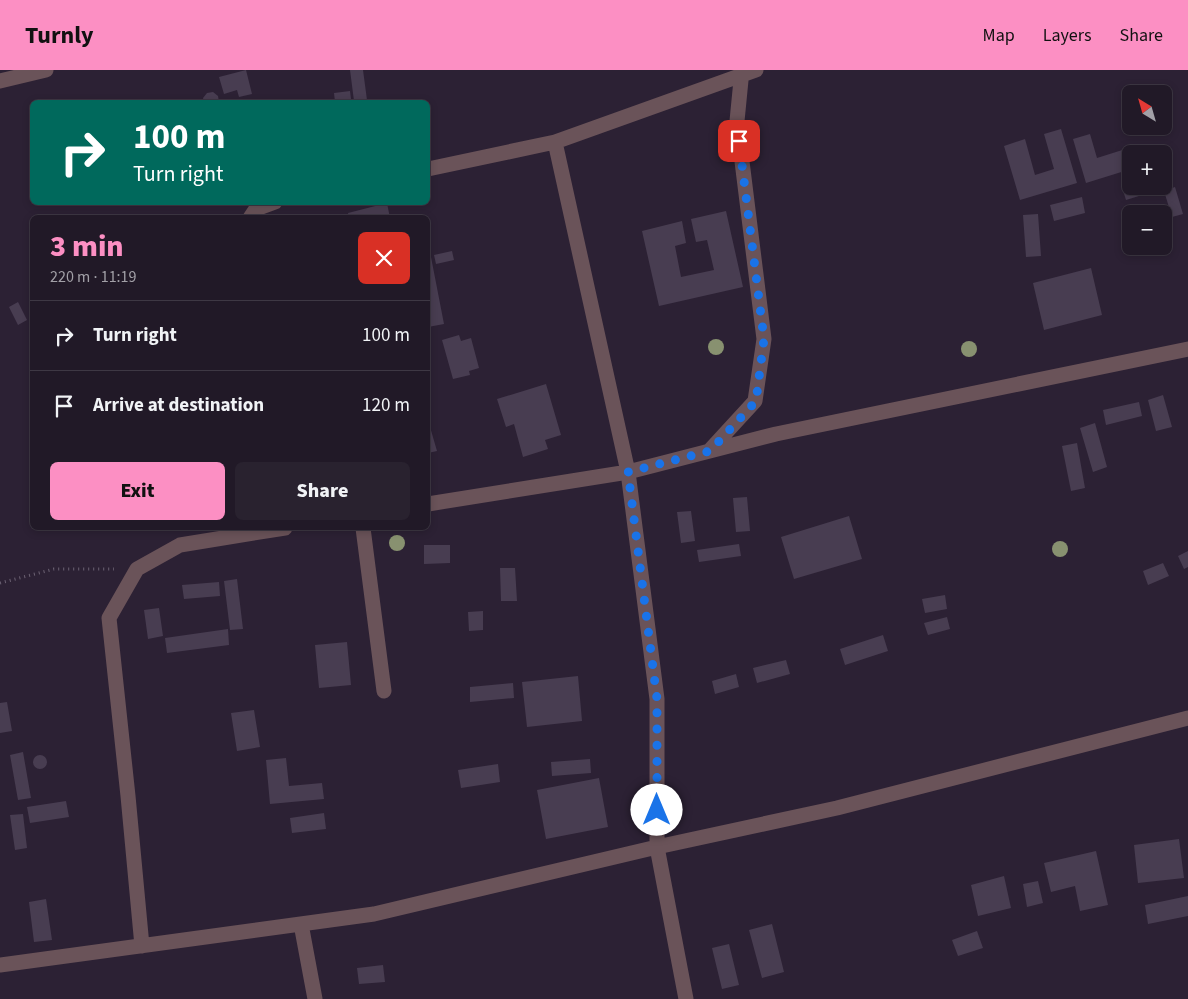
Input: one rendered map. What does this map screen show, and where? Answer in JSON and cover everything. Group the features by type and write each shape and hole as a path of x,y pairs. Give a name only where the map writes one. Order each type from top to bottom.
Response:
{"street":[{"path":"0,81 46,70"},
{"path":"430,169 555,142 747,71"},
{"path":"710,451 756,401 764,339 737,121 747,71"},
{"path":"555,142 628,472 657,699 657,847 686,999"},
{"path":"252,215 256,210 268,205"},
{"path":"430,504 628,472 776,434 1188,349"},
{"path":"142,946 109,618 137,569 180,545 273,530"},
{"path":"363,530 384,691"},
{"path":"0,965 374,914 657,847 837,808 1188,718"},
{"path":"301,924 315,999"}],"path":[{"path":"0,583 54,569 137,569"}],"building":[{"path":"246,70 252,94 239,97 237,90 224,94 219,77"},
{"path":"350,70 363,70 367,100 354,100"},
{"path":"350,91 351,99 335,100 334,93"},
{"path":"213,92 218,96 219,100 204,100 207,93"},
{"path":"1061,129 1077,183 1020,200 1004,146 1025,139 1035,175 1054,169 1044,134"},
{"path":"1090,134 1097,158 1122,150 1122,172 1086,183 1073,139"},
{"path":"1175,187 1183,214 1172,217 1172,205 1168,205 1165,195 1172,195 1172,188"},
{"path":"1124,195 1142,195 1126,200"},
{"path":"1082,197 1085,213 1054,221 1050,205"},
{"path":"379,205 387,205 389,215 348,215 348,213"},
{"path":"726,211 743,287 659,306 642,231 682,221 686,243 675,246 681,277 714,270 707,240 696,242 691,219"},
{"path":"1038,214 1041,256 1026,257 1023,215"},
{"path":"452,251 454,260 436,264 434,255"},
{"path":"430,257 444,324 430,327"},
{"path":"1091,268 1102,315 1044,330 1033,283"},
{"path":"18,302 27,320 18,325 9,307"},
{"path":"459,335 461,341 471,338 479,368 469,371 470,375 453,379 442,340"},
{"path":"546,384 561,435 545,440 548,449 523,457 514,424 506,427 497,399"},
{"path":"1163,395 1172,427 1156,431 1148,400"},
{"path":"1139,402 1142,416 1106,425 1103,410"},
{"path":"1095,423 1107,467 1093,472 1080,428"},
{"path":"430,427 437,451 430,453"},
{"path":"1077,443 1085,488 1071,491 1062,446"},
{"path":"747,497 750,531 736,532 733,498"},
{"path":"691,511 695,541 681,543 677,512"},
{"path":"849,516 862,559 794,579 781,537"},
{"path":"739,544 741,556 699,562 697,550"},
{"path":"424,545 450,545 450,563 424,564"},
{"path":"1188,551 1188,567 1184,569 1178,556"},
{"path":"1163,563 1169,576 1148,585 1143,571"},
{"path":"500,568 515,568 517,601 501,601"},
{"path":"237,579 243,629 230,630 224,581"},
{"path":"219,582 220,596 184,599 182,585"},
{"path":"945,595 947,609 925,613 922,599"},
{"path":"159,608 163,636 148,639 144,610"},
{"path":"483,611 483,630 469,631 468,612"},
{"path":"947,617 950,629 928,635 924,623"},
{"path":"228,629 229,645 167,653 165,638"},
{"path":"883,635 888,651 845,665 840,649"},
{"path":"347,642 351,685 319,688 315,645"},
{"path":"786,660 790,674 757,683 753,668"},
{"path":"736,674 739,687 715,694 712,681"},
{"path":"578,676 582,721 527,727 522,682"},
{"path":"513,683 514,698 470,702 470,687"},
{"path":"7,702 12,731 0,733 0,703"},
{"path":"254,710 260,747 237,751 231,713"},
{"path":"23,752 31,798 18,800 10,755"},
{"path":"40,755 45,757 47,762 45,767 40,769 35,767 33,762 35,757"},
{"path":"286,758 289,786 322,783 324,799 270,804 266,760"},
{"path":"590,759 591,773 552,776 551,762"},
{"path":"498,764 500,782 461,788 458,770"},
{"path":"599,778 608,827 546,839 537,790"},
{"path":"66,801 69,817 30,823 27,807"},
{"path":"324,813 326,829 292,833 290,818"},
{"path":"23,814 27,848 15,850 10,815"},
{"path":"1179,839 1184,878 1138,883 1134,845"},
{"path":"1096,851 1108,905 1080,911 1075,886 1051,892 1044,863"},
{"path":"1004,876 1011,908 978,916 971,885"},
{"path":"1038,881 1043,903 1027,907 1023,884"},
{"path":"1188,896 1188,916 1148,924 1145,905"},
{"path":"46,899 52,940 34,942 29,902"},
{"path":"772,924 784,972 762,978 749,930"},
{"path":"977,931 983,948 958,956 952,940"},
{"path":"729,944 739,985 722,989 712,948"},
{"path":"383,965 385,982 359,984 357,968"}],"route":[{"path":"657,810 657,699 628,472 710,451 756,401 764,339 739,141"}]}
